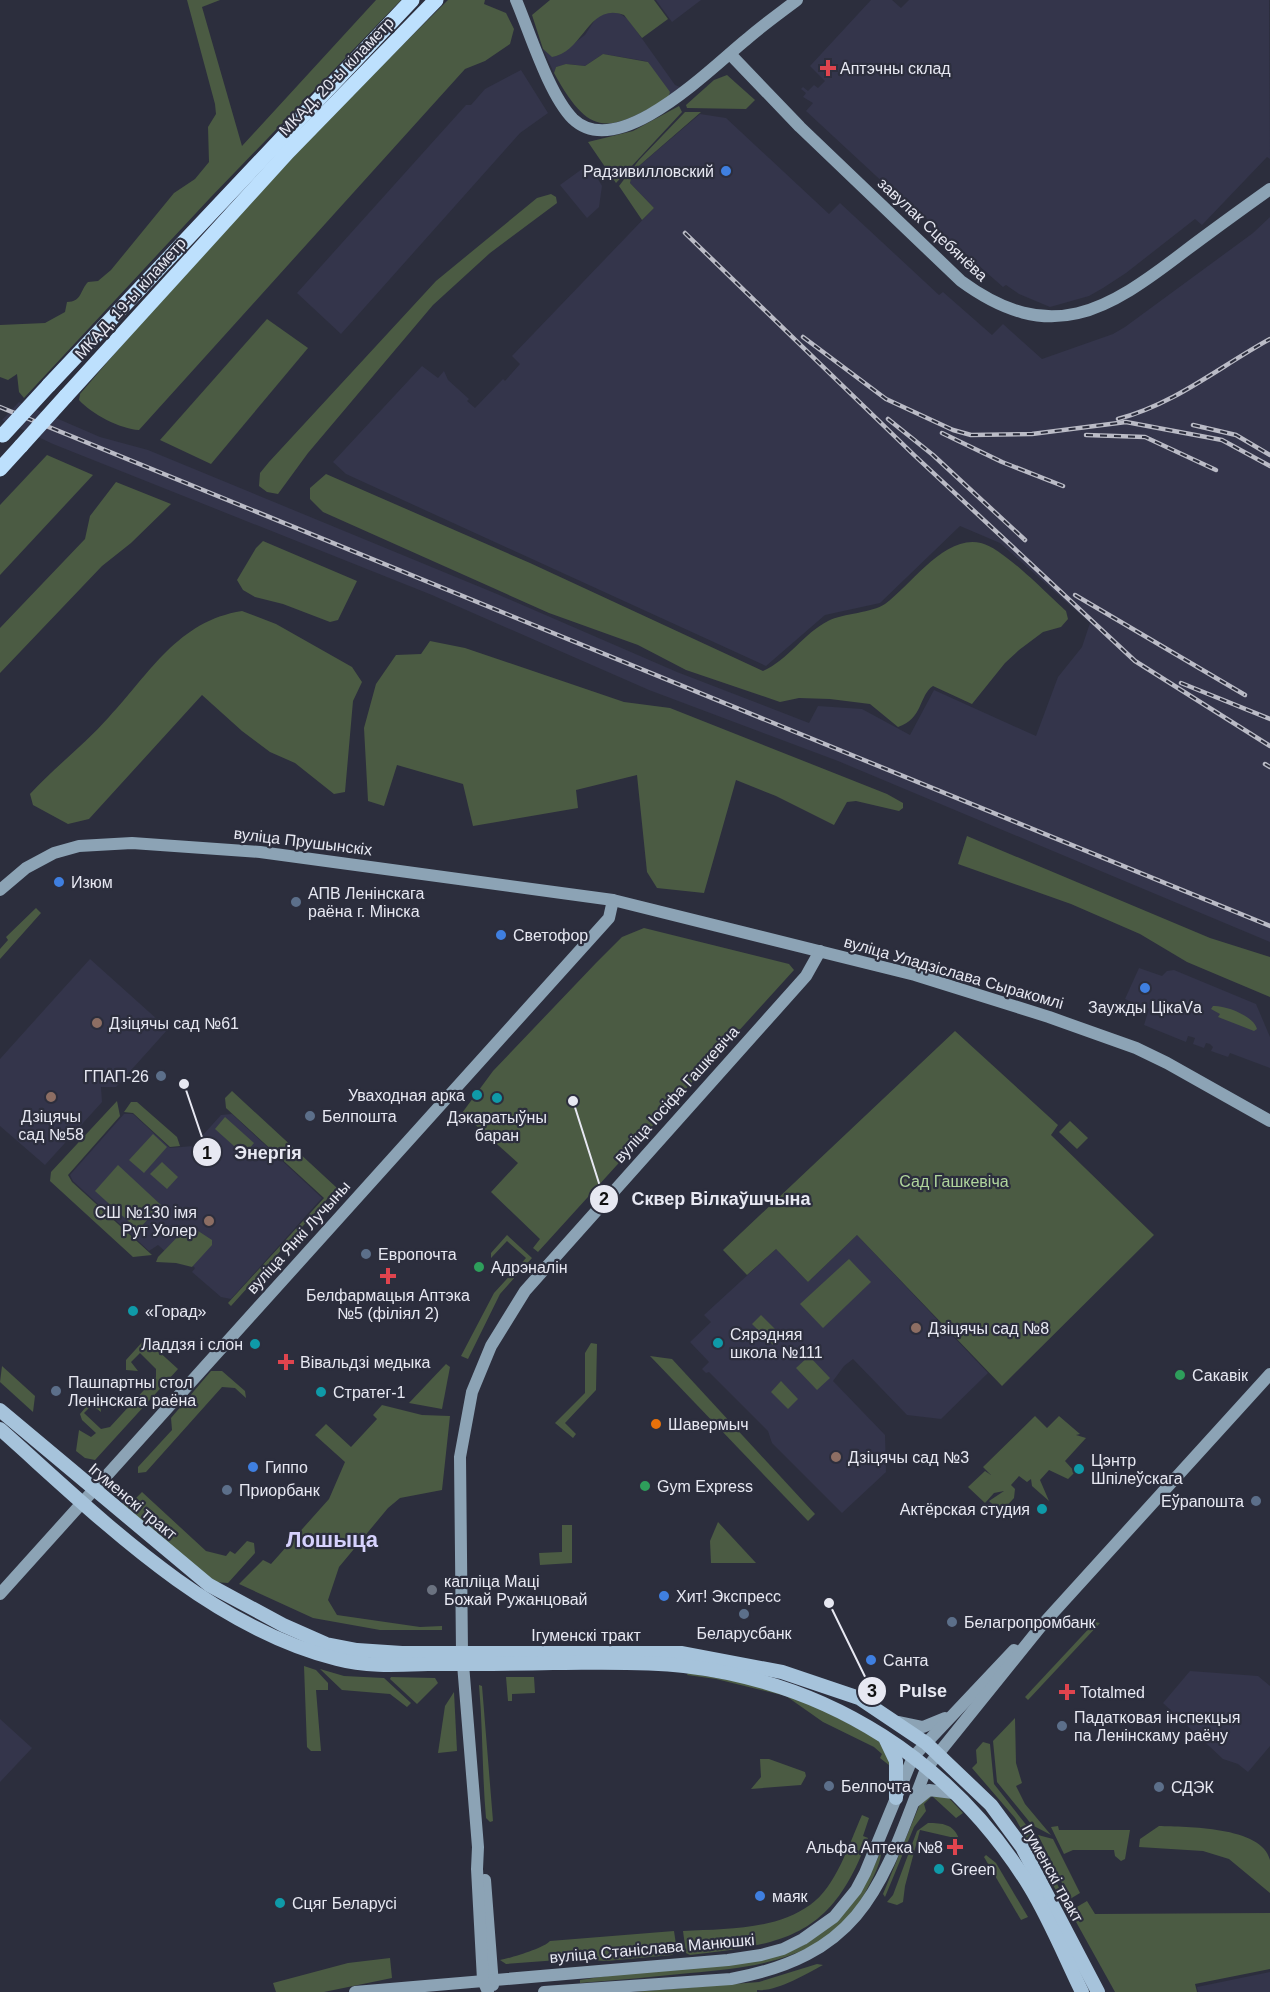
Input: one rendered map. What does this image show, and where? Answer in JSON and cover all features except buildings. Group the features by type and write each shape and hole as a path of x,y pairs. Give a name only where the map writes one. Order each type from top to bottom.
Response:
{"highway":[{"name":"МКАД, 20-ы кіламетр","path":"276,141 412,0"},
{"name":"МКАД, 20-ы кіламетр","path":"288,152 436,0"},
{"name":"МКАД, 19-ы кіламетр","path":"2,437 276,141"},
{"name":"МКАД, 19-ы кіламетр","path":"0,469 288,152"}],"main road":[{"name":"Ігуменскі тракт","path":"0,1410 209,1585 304,1635 326,1644 357,1650 462,1658 644,1664 705,1670 779,1686 836,1708 882,1733 913,1757 981,1820 1025,1879 1082,1992"},
{"name":"Ігуменскі тракт","path":"0,1429 82,1502 192,1590 280,1639 326,1656 357,1663 644,1651 719,1658 782,1672 840,1690 896,1722 926,1743 991,1805 1016,1838 1057,1911 1098,1992"},
{"path":"882,1733 896,1761 896,1798"}],"street":[{"path":"516,0 555,91 567,111 578,122 595,130 625,126 662,108 797,0"},
{"name":"завулак Сцебянёва","path":"729,54 800,127 961,281 987,300 1033,315 1056,317 1104,306 1147,281 1270,189"},
{"name":"вуліца Прушынскіх","path":"0,890 26,868 54,853 99,843 132,843 260,852 613,900"},
{"name":"вуліца Уладзіслава Сыракомлі","path":"613,900 959,988 1101,1035 1167,1063 1270,1121"},
{"name":"вуліца Янкі Лучыны","path":"0,1594 609,918 613,900"},
{"name":"вуліца Іосіфа Гашкевіча","path":"489,1986 477,1869 478,1847 462,1658 460,1457 469,1405 491,1346 506,1318 546,1266 806,976 820,951"},
{"path":"913,1757 995,1667 1042,1625 1270,1374"},
{"name":"вуліца Станіслава Манюшкі","path":"544,1992 731,1979 775,1969 808,1956 842,1933 870,1900 881,1882 926,1769 1042,1625"},
{"path":"896,1722 923,1727 954,1714"},
{"name":"вуліца Станіслава Манюшкі","path":"355,1992 489,1986 728,1960 761,1955 793,1944 834,1917 856,1890 913,1757"},
{"path":"913,1803 929,1790 952,1793"}],"shaded area":[{"path":"656,0 701,0 672,22"},
{"path":"871,0 892,0 901,8 909,0 1269,0 1270,159 1267,157 1202,225 1195,219 1126,273 1089,296 1050,307 1019,294 1006,285 1003,287 961,250 959,252 935,230 933,232 928,227 931,223 924,216 916,213 806,111 813,103 803,97 806,93 801,89 803,87 808,91 814,85 818,88 825,81 810,66"},
{"path":"617,12 628,19 675,85 680,87 668,98 648,62 645,61 603,54 585,66 567,64 556,67 554,73 543,49 552,56 557,56 585,35 598,15"},
{"path":"521,70 548,113 520,133 341,334 297,293 466,105 471,105 485,89"},
{"path":"700,114 726,118 829,214 840,203 939,295 943,292 992,335 1003,324 1042,359 1113,334 1125,327 1253,233 1270,217 1270,942 838,761 649,690 432,595 53,444 2,420 19,402 100,437 148,450 497,594 677,672 809,723 818,706 862,709 910,735 934,690 1036,736 1058,677 1082,647 1090,623 1000,543 960,526 880,603 825,615 766,666 346,474 333,462 422,366 438,378 444,371 448,380 469,399 467,401 475,408 503,379 505,381 520,364 512,356 654,208 630,183 633,171"},
{"path":"589,164 602,186 599,207 587,218 560,185"},
{"path":"90,959 168,1029 116,1087 101,1087 102,1102 45,1165 0,1126 0,1059"},
{"path":"1139,968 1162,976 1167,971 1174,970 1256,1004 1270,1037 1270,1068 1230,1053 1228,1057 1211,1051 1213,1047 1210,1044 1206,1043 1204,1048 1193,1044 1195,1038 1188,1036 1186,1042 1144,1025 1149,1009 1125,999"},
{"name":"СШ №130 імя Рут Уолер","path":"124,1114 133,1114 170,1148 193,1146 221,1115 232,1114 322,1198 231,1299 221,1297 192,1272 195,1268 181,1255 176,1261 158,1245 149,1251 73,1181 70,1175"},
{"path":"857,1235 988,1373 941,1419 907,1415 853,1359 844,1366 833,1381 885,1435 886,1472 842,1513 772,1443 768,1431 709,1372 706,1373 702,1369 709,1362 690,1342 711,1322 704,1315 776,1249 808,1282"},
{"path":"1190,1671 1258,1676 1270,1686 1270,1746 1248,1772 1238,1764 1223,1759 1163,1703"},
{"path":"0,1719 32,1748 0,1782"},
{"path":"1270,1972 1270,1992 1198,1992 1197,1987"}],"green space":[{"path":"187,0 220,0 202,7 242,146 376,0 401,0 210,198 24,398 19,392 17,374 8,380 0,377 0,325 45,323 65,312 67,302 78,298 88,282 98,281 111,270 174,193 195,179 209,162 208,127 216,114 215,104"},
{"path":"448,0 485,0 484,4 506,13 514,29 510,44 485,61 465,69 139,430 115,424 79,400 80,394 169,292 260,193"},
{"path":"550,0 654,0 668,19 642,38 624,15 612,13 602,15 572,46 552,57 543,49 532,15"},
{"path":"603,54 648,62 670,92 668,98 647,110 615,123 602,123 590,119 578,109 554,73 556,67 566,64 585,66"},
{"path":"727,75 755,100 746,109 687,108 686,105 714,80"},
{"path":"679,106 682,112 616,183 588,142 633,131"},
{"path":"685,112 701,112 633,171 630,183 654,208 642,220 619,186 639,160"},
{"path":"551,194 556,197 557,203 490,253 433,305 308,453 278,494 267,492 259,486 260,473 269,462 436,281 537,198"},
{"path":"267,319 308,348 211,464 160,440"},
{"path":"47,455 93,475 0,575 0,505"},
{"path":"326,474 530,563 763,671 828,621 885,604 942,553 968,542 981,543 1001,553 1066,611 1068,619 1061,627 1043,632 1019,650 1005,663 972,704 933,686 912,718 898,727 870,704 799,698 780,702 686,670 638,645 549,613 323,512 310,499 310,488"},
{"path":"116,482 171,504 131,543 102,566 0,673 0,628 85,539 90,516"},
{"path":"263,541 357,581 338,620 330,622 283,604 255,597 243,590 237,580 256,548"},
{"path":"242,611 276,624 352,667 362,682 353,701 345,792 334,794 295,763 270,752 242,731 202,695 89,819 68,824 33,805 30,794 100,727 167,651 200,626"},
{"path":"430,641 465,648 624,702 670,708 887,794 903,803 903,808 899,811 856,801 847,802 834,825 776,796 736,780 704,893 657,888 647,872 637,775 576,790 578,808 473,826 463,784 397,765 384,806 368,801 364,728 376,684 396,655 421,654"},
{"path":"967,836 1210,938 1270,957 1270,997 1187,962 1140,934 1071,904 958,864"},
{"path":"36,908 41,913 0,959 0,949 8,940 6,937"},
{"path":"644,928 789,964 794,970 538,1252 533,1248 540,1239 491,1192 518,1163 462,1113 493,1071 596,963 622,937"},
{"path":"1213,1006 1225,1007 1238,1012 1251,1020 1257,1029 1254,1031 1218,1017 1220,1014 1211,1009"},
{"name":"Сад Гашкевіча","path":"955,1031 1058,1125 1051,1135 1154,1235 1002,1386 857,1235 808,1282 776,1249 747,1275 723,1250"},
{"path":"232,1091 337,1188 231,1306 228,1303 324,1198 226,1108 225,1098"},
{"path":"117,1101 120,1116 68,1175 72,1182 152,1255 133,1257 50,1181 51,1172"},
{"path":"131,1102 137,1102 177,1137 180,1146 170,1147 133,1113 124,1112"},
{"path":"225,1117 254,1143 244,1155 215,1129"},
{"path":"1070,1121 1088,1138 1077,1149 1059,1132"},
{"path":"153,1134 167,1147 144,1173 129,1160"},
{"path":"162,1162 178,1177 167,1189 150,1174"},
{"path":"118,1165 161,1205 138,1230 95,1191"},
{"path":"189,1225 212,1240 212,1245 192,1267 156,1262 158,1257"},
{"path":"507,1235 532,1258 500,1294 468,1359 461,1356 494,1293 526,1258 507,1241 491,1258 491,1253"},
{"path":"849,1259 871,1282 823,1328 800,1304"},
{"path":"761,1315 782,1336 773,1345 752,1324"},
{"path":"145,1339 178,1369 95,1460 85,1458 76,1451 79,1430 91,1437 96,1433 82,1420 80,1414 91,1401 100,1400 101,1412 92,1405 84,1413 101,1429 110,1427 156,1377 156,1369 140,1353 131,1362 138,1371 126,1370 126,1360"},
{"path":"591,1343 597,1344 596,1390 565,1423 576,1434 573,1438 555,1423 585,1393 585,1353"},
{"path":"650,1356 672,1359 815,1514 808,1521"},
{"path":"809,1356 830,1378 817,1390 796,1368"},
{"path":"446,1364 450,1367 442,1409 409,1403"},
{"path":"2,1366 35,1396 33,1412 0,1382"},
{"path":"211,1371 222,1371 245,1391 246,1398 235,1388 222,1387 146,1472 138,1473 138,1467 172,1430 171,1418"},
{"path":"781,1381 798,1399 788,1409 771,1392"},
{"path":"382,1405 422,1415 450,1416 442,1490 400,1498 388,1508 339,1567 328,1600 337,1615 420,1627 442,1626 442,1630 380,1630 313,1618 239,1584 263,1560 271,1564 329,1499 345,1462 315,1435 326,1424 351,1447 377,1419 373,1415"},
{"path":"1035,1416 1047,1428 1059,1416 1080,1434 1076,1435 1086,1438 1065,1461 1075,1472 1068,1479 1049,1470 1040,1480 1049,1501 1032,1486 1031,1479 1027,1482 1019,1476 1011,1485 1015,1489 1014,1498 1001,1512 989,1501 1004,1491 994,1493 985,1503 968,1487 985,1471 991,1475 983,1467"},
{"path":"142,1492 206,1551 226,1556 230,1551 235,1554 247,1541 254,1543 255,1553 228,1583 214,1582 122,1504 126,1499 132,1502"},
{"path":"718,1522 756,1563 711,1563 710,1541"},
{"path":"562,1525 572,1525 572,1563 540,1565 539,1553 562,1552"},
{"path":"1095,1622 1100,1623 1028,1700 1025,1697"},
{"path":"304,1666 316,1670 328,1683 328,1690 316,1690 321,1751 311,1751 307,1747"},
{"path":"320,1669 344,1676 384,1678 411,1703 407,1707 390,1694 342,1690"},
{"path":"688,1673 769,1687 829,1713 879,1740 894,1769 880,1758 882,1754 874,1747 823,1722 786,1696 716,1679 687,1675"},
{"path":"391,1677 435,1678 438,1683 417,1704 390,1679"},
{"path":"506,1677 534,1677 535,1693 512,1694 512,1701 508,1701"},
{"path":"479,1685 482,1686 493,1821 490,1822 486,1818"},
{"path":"454,1692 457,1751 438,1753 445,1706"},
{"path":"1015,1718 1016,1763 1022,1783 1016,1786 1025,1804 1051,1835 1032,1825 997,1782 993,1741"},
{"path":"983,1742 990,1744 994,1784 1031,1831 1066,1902 1062,1901 1015,1818 972,1768 977,1763 976,1750"},
{"path":"760,1759 769,1759 805,1772 806,1776 801,1785 751,1789 761,1777"},
{"path":"928,1795 947,1796 963,1813 956,1818 932,1796 924,1804 926,1811 914,1827 885,1897 883,1894 922,1799"},
{"path":"862,1815 869,1818 863,1836 868,1838 854,1871 838,1896 821,1916 801,1930 779,1939 724,1951 690,1955 686,1953 683,1931 766,1924 810,1905 819,1897 834,1876"},
{"path":"928,1823 951,1827 959,1839 920,1830 903,1902 897,1905 887,1902 893,1895 917,1831"},
{"path":"1058,1826 1059,1830 1130,1830 1125,1859 1121,1861 1115,1856 1114,1850 1073,1850 1064,1854 1051,1827"},
{"path":"1159,1826 1203,1828 1253,1840 1264,1849 1270,1860 1270,1893 1229,1859 1203,1851 1139,1847 1140,1839"},
{"path":"1038,1835 1053,1839 1080,1893 1070,1899"},
{"path":"881,1851 880,1861 873,1878 849,1915 831,1933 789,1956 765,1963 715,1971 580,1983 580,1980 800,1947 827,1928 848,1906 866,1881"},
{"path":"986,1855 996,1863 1028,1917 1021,1920 984,1857"},
{"path":"1087,1901 1095,1914 1270,1913 1270,1969 1195,1984 1197,1992 1115,1992 1070,1911"},
{"path":"674,1931 677,1951 672,1955 606,1961 572,1959 506,1964 500,1960 534,1950 550,1941"},
{"path":"390,1958 392,1978 324,1992 276,1992 273,1983 348,1963"},
{"path":"817,1964 823,1965 781,1986 757,1990 757,1992 633,1992 759,1982"}],"railway":[{"path":"685,233 914,455 1135,661 1270,746"},
{"path":"803,337 886,399 953,430 971,435 1032,434 1126,422 1222,440 1270,466"},
{"path":"1118,419 1159,404 1270,339"},
{"path":"0,407 1270,926"},
{"path":"888,419 933,455 1025,540"},
{"path":"1193,425 1236,435 1270,455"},
{"path":"942,433 1002,462 1063,486"},
{"path":"1086,435 1145,437 1216,470"},
{"path":"1075,595 1245,695"},
{"path":"1181,683 1270,719"},
{"path":"1265,764 1270,767"}],"place":[{"name":"Аптэчны склад","path":"828,68"},
{"name":"Радзивилловский","path":"726,171"},
{"name":"Изюм","path":"59,882"},
{"name":"АПВ Ленінскага раёна г. Мінска","path":"296,902"},
{"name":"Светофор","path":"501,935"},
{"name":"Заужды ЦікаVа","path":"1145,988"},
{"name":"Дзіцячы сад №61","path":"97,1023"},
{"name":"ГПАП-26","path":"161,1076"},
{"name":"Энергія","path":"184,1084"},
{"name":"Уваходная арка","path":"477,1095"},
{"name":"Дзіцячы сад №58","path":"51,1097"},
{"name":"Дэкаратыўны баран","path":"497,1098"},
{"name":"Сквер Вілкаўшчына","path":"573,1101"},
{"name":"Белпошта","path":"310,1116"},
{"name":"СШ №130 імя Рут Уолер","path":"209,1221"},
{"name":"Европочта","path":"366,1254"},
{"name":"Адрэналін","path":"479,1267"},
{"name":"Белфармацыя Аптэка №5 (філіял 2)","path":"388,1276"},
{"name":"«Горад»","path":"133,1311"},
{"name":"Дзіцячы сад №8","path":"916,1328"},
{"name":"Сярэдняя школа №111","path":"718,1343"},
{"name":"Ладдзя і слон","path":"255,1344"},
{"name":"Вівальдзі медыка","path":"286,1362"},
{"name":"Сакавік","path":"1180,1375"},
{"name":"Пашпартны стол Ленінскага раёна","path":"56,1391"},
{"name":"Стратег-1","path":"321,1392"},
{"name":"Шавермыч","path":"656,1424"},
{"name":"Дзіцячы сад №3","path":"836,1457"},
{"name":"Гиппо","path":"253,1467"},
{"name":"Цэнтр Шпілеўскага","path":"1079,1469"},
{"name":"Gym Express","path":"645,1486"},
{"name":"Приорбанк","path":"227,1490"},
{"name":"Еўрапошта","path":"1256,1501"},
{"name":"Актёрская студия","path":"1042,1509"},
{"name":"капліца Маці Божай Ружанцовай","path":"432,1590"},
{"name":"Хит! Экспресс","path":"664,1596"},
{"name":"Pulse","path":"829,1603"},
{"name":"Беларусбанк","path":"744,1614"},
{"name":"Белагропромбанк","path":"952,1622"},
{"name":"Санта","path":"871,1660"},
{"name":"Totalmed","path":"1067,1692"},
{"name":"Падатковая інспекцыя па Ленінскаму раёну","path":"1062,1726"},
{"name":"Белпочта","path":"829,1786"},
{"name":"СДЭК","path":"1159,1787"},
{"name":"Альфа Аптека №8","path":"955,1847"},
{"name":"Green","path":"939,1869"},
{"name":"маяк","path":"760,1896"},
{"name":"Сцяг Беларусі","path":"280,1903"}],"district":[{"name":"Лошыца","path":"332,1539"}]}
